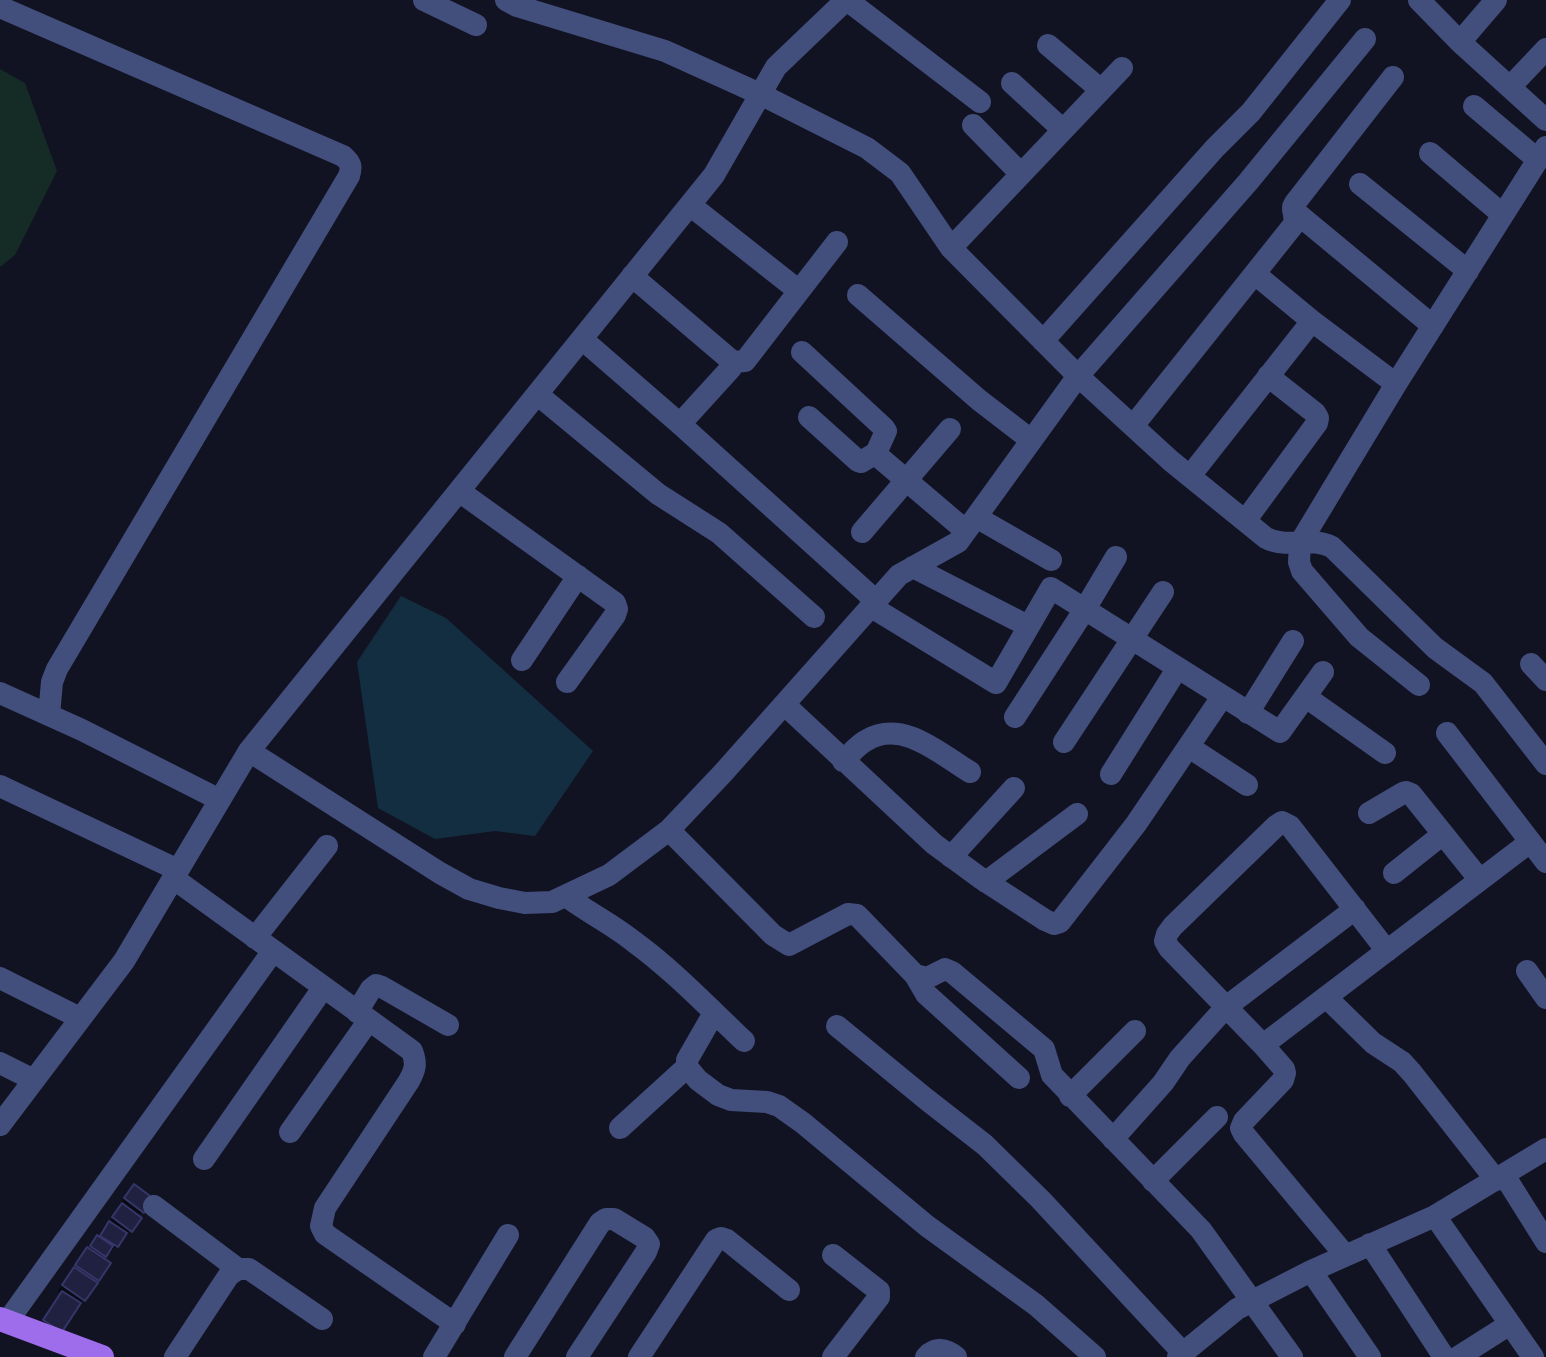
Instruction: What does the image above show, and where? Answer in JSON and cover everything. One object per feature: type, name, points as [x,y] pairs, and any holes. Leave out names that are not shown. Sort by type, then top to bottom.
[{"type":"main road","points":[[3,1320],[102,1357]]},
{"type":"street","points":[[424,0],[476,25]]},
{"type":"street","points":[[506,0],[665,51],[867,148],[900,173],[951,248],[1078,376],[1171,461],[1273,542],[1317,542],[1332,547],[1435,648],[1483,683],[1543,752]]},
{"type":"street","points":[[0,1125],[124,961],[249,751],[714,175],[776,67],[847,0],[980,102]]},
{"type":"street","points":[[1043,341],[1215,148],[1251,112],[1340,0]]},
{"type":"street","points":[[1419,0],[1546,120]]},
{"type":"street","points":[[1460,42],[1496,0]]},
{"type":"street","points":[[0,7],[343,156],[352,167],[57,669],[52,682],[49,715]]},
{"type":"street","points":[[249,751],[469,889],[525,903],[552,902],[609,875],[669,830],[785,705],[899,575],[958,542],[1078,376],[1248,182],[1365,39]]},
{"type":"street","points":[[1048,45],[1101,90]]},
{"type":"street","points":[[1510,87],[1546,49]]},
{"type":"street","points":[[951,248],[1122,68]]},
{"type":"street","points":[[1133,426],[1295,223],[1295,203],[1393,77]]},
{"type":"street","points":[[1012,83],[1063,130]]},
{"type":"street","points":[[1419,685],[1359,637],[1302,571],[1300,543],[1542,153],[1474,106]]},
{"type":"street","points":[[973,125],[1021,174]]},
{"type":"street","points":[[1430,153],[1503,215]]},
{"type":"street","points":[[1360,184],[1468,271]]},
{"type":"street","points":[[690,205],[799,291]]},
{"type":"street","points":[[1293,210],[1433,326]]},
{"type":"street","points":[[632,276],[733,362],[745,361],[837,242]]},
{"type":"street","points":[[1255,274],[1396,384]]},
{"type":"street","points":[[858,295],[979,400],[1031,440]]},
{"type":"street","points":[[1190,476],[1312,321]]},
{"type":"street","points":[[582,339],[680,424],[873,603],[996,683],[1051,588],[1280,732],[1323,672]]},
{"type":"street","points":[[802,352],[886,431],[876,453],[861,462],[809,417]]},
{"type":"street","points":[[680,424],[733,362]]},
{"type":"street","points":[[1245,521],[1318,418],[1268,376]]},
{"type":"street","points":[[537,394],[658,494],[719,533],[814,617]]},
{"type":"street","points":[[862,532],[950,429]]},
{"type":"street","points":[[876,453],[906,480],[971,524],[1051,560]]},
{"type":"street","points":[[459,491],[615,603],[615,615],[567,682]]},
{"type":"street","points":[[1015,717],[1116,557]]},
{"type":"street","points":[[913,567],[1028,626]]},
{"type":"street","points":[[522,660],[578,576]]},
{"type":"street","points":[[1064,742],[1163,592]]},
{"type":"street","points":[[1248,713],[1293,641]]},
{"type":"street","points":[[1111,774],[1177,669]]},
{"type":"street","points":[[0,693],[220,800]]},
{"type":"street","points":[[785,705],[934,844],[986,882],[1054,924],[1060,922],[1136,824],[1222,697]]},
{"type":"street","points":[[1306,697],[1385,753]]},
{"type":"street","points":[[1447,733],[1546,862]]},
{"type":"street","points":[[843,761],[870,738],[881,734],[904,734],[916,738],[970,772]]},
{"type":"street","points":[[1189,747],[1247,785]]},
{"type":"street","points":[[0,786],[176,874],[264,945],[412,1051],[416,1068],[325,1208],[321,1226],[325,1234],[455,1324]]},
{"type":"street","points":[[951,857],[1014,788]]},
{"type":"street","points":[[1369,813],[1406,792],[1411,794],[1480,880]]},
{"type":"street","points":[[986,882],[1077,814]]},
{"type":"street","points":[[1345,1255],[1241,1128],[1283,1080],[1284,1069],[1165,941],[1173,926],[1282,822],[1290,826],[1387,951]]},
{"type":"street","points":[[669,830],[782,942],[789,945],[848,914],[857,915],[915,975],[926,994],[1019,1078]]},
{"type":"street","points":[[1394,873],[1443,834]]},
{"type":"street","points":[[1263,1045],[1530,842]]},
{"type":"street","points":[[3,1320],[264,945],[327,846]]},
{"type":"street","points":[[566,896],[652,955],[744,1041]]},
{"type":"street","points":[[1113,1139],[1226,1007],[1355,909]]},
{"type":"street","points":[[915,975],[927,978],[945,969],[952,972],[1044,1049],[1052,1075],[1201,1230],[1292,1357]]},
{"type":"street","points":[[1527,971],[1546,998]]},
{"type":"street","points":[[0,978],[80,1018]]},
{"type":"street","points":[[290,1132],[363,1016],[371,989],[376,985],[448,1025]]},
{"type":"street","points":[[204,1159],[323,988]]},
{"type":"street","points":[[1326,997],[1373,1043],[1402,1062],[1412,1073],[1500,1177],[1546,1242]]},
{"type":"street","points":[[714,1013],[687,1060],[687,1067],[698,1080],[718,1095],[731,1100],[767,1102],[779,1106],[927,1226],[1036,1305],[1095,1357]]},
{"type":"street","points":[[837,1026],[985,1145],[1041,1200],[1180,1355],[1237,1309],[1345,1255],[1435,1216],[1546,1149]]},
{"type":"street","points":[[1070,1096],[1135,1031]]},
{"type":"street","points":[[0,1063],[34,1080]]},
{"type":"street","points":[[620,1128],[687,1067]]},
{"type":"street","points":[[1153,1181],[1217,1117]]},
{"type":"street","points":[[154,1206],[238,1269]]},
{"type":"street","points":[[1435,1216],[1533,1357]]},
{"type":"street","points":[[515,1357],[600,1223],[614,1219],[645,1238],[649,1244],[577,1357]]},
{"type":"street","points":[[434,1357],[508,1235]]},
{"type":"street","points":[[639,1357],[712,1245],[721,1238],[789,1290]]},
{"type":"street","points":[[1370,1244],[1456,1357],[1510,1324]]},
{"type":"street","points":[[833,1255],[879,1291],[879,1297],[833,1357]]},
{"type":"street","points":[[175,1357],[229,1275],[238,1269],[249,1269],[322,1319]]},
{"type":"street","points":[[1311,1271],[1370,1357]]},
{"type":"street","points":[[926,1357],[931,1351],[939,1349],[956,1357]]},
{"type":"green space","points":[[0,69],[25,83],[57,171],[15,255],[0,267]]},
{"type":"water","points":[[401,596],[446,618],[593,751],[535,836],[495,831],[435,839],[378,808],[357,662]]},
{"type":"building","points":[[134,1184],[154,1199],[144,1213],[124,1198]]},
{"type":"building","points":[[122,1203],[142,1218],[132,1232],[112,1217]]},
{"type":"building","points":[[109,1221],[127,1233],[118,1247],[100,1236]]},
{"type":"building","points":[[97,1235],[113,1246],[106,1257],[90,1246]]},
{"type":"building","points":[[87,1247],[111,1263],[99,1281],[75,1265]]},
{"type":"building","points":[[74,1267],[98,1283],[85,1301],[62,1285]]},
{"type":"building","points":[[62,1291],[81,1303],[62,1332],[43,1320]]}]
